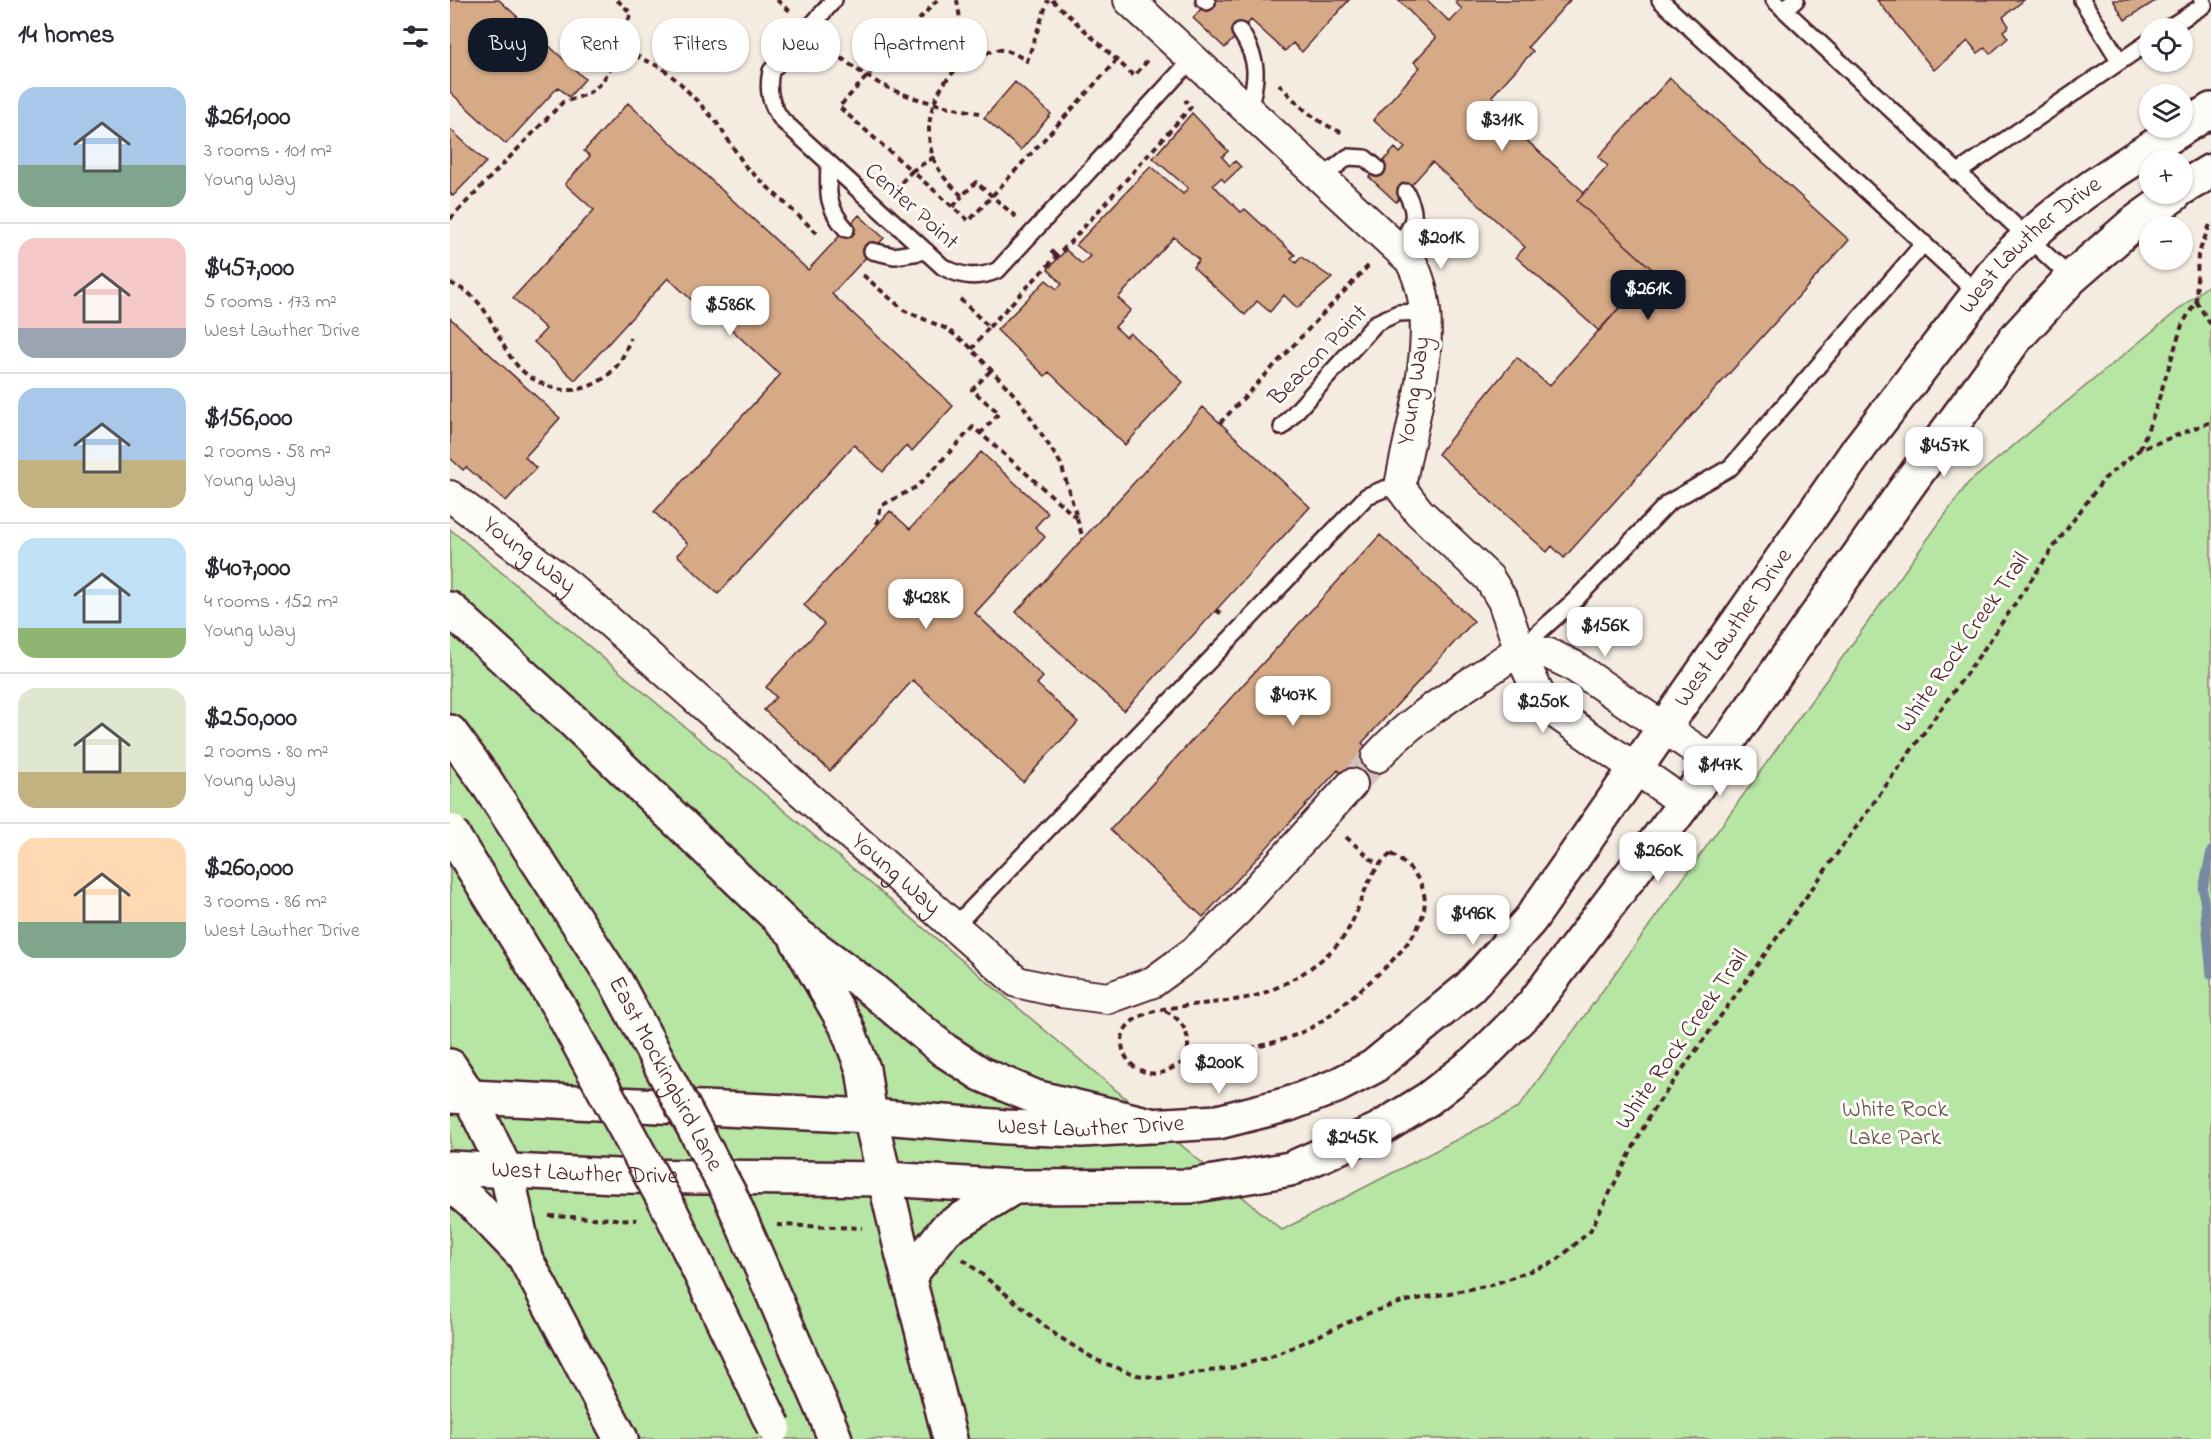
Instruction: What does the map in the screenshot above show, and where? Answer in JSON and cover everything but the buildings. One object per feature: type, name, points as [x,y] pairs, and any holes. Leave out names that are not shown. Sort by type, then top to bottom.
[{"type":"street","name":"Young Way","points":[[1137,2],[1193,58],[1395,245],[1417,271],[1424,312],[1425,358],[1400,487]]},
{"type":"street","name":"West Lawther Drive","points":[[461,1097],[870,1116],[1006,1127],[1082,1130],[1218,1122],[1289,1104],[1336,1086],[1373,1066],[1470,987],[1530,920],[1860,447],[1977,293],[2027,237],[2069,202],[2211,110]]},
{"type":"street","points":[[2193,182],[2211,171]]},
{"type":"street","name":"West Lawther Drive","points":[[450,1168],[507,1173],[886,1179],[1014,1187],[1191,1186],[1290,1169],[1378,1130],[1428,1099],[1477,1061],[1532,1006],[1685,803],[1962,409],[2015,339],[2071,278],[2133,224],[2161,204]]},
{"type":"street","points":[[1400,487],[1419,512],[1489,578],[1503,601],[1532,684],[1544,705],[1685,803]]},
{"type":"street","name":"Young Way","points":[[450,496],[570,587],[1017,982],[1061,992],[1108,998],[1154,982],[1194,952],[1237,911],[1352,784]]},
{"type":"street","points":[[450,609],[571,719],[792,931],[870,988],[944,1050],[981,1074],[1035,1097],[1155,1126]]},
{"type":"street","points":[[1377,757],[1398,734],[1434,706],[1477,681],[1521,648],[1549,654],[1572,665],[1714,762]]},
{"type":"street","name":"East Mockingbird Lane","points":[[450,732],[485,780],[616,982],[730,1195],[831,1428]]},
{"type":"street","points":[[450,831],[559,1007],[672,1214],[776,1433]]},
{"type":"street","points":[[792,931],[846,1025],[863,1069],[870,1116],[900,1244],[910,1275],[950,1439]]},
{"type":"street","points":[[450,1066],[461,1097],[507,1173],[525,1258]]},
{"type":"street","points":[[450,1184],[475,1204],[525,1258],[621,1439]]},
{"type":"street","points":[[910,1275],[946,1229],[1014,1187]]},
{"type":"lane","name":"Center Point","points":[[834,0],[771,71],[768,83],[773,108],[782,120],[943,267],[964,276],[980,276],[998,270],[1193,58]]},
{"type":"lane","points":[[1660,0],[1977,293]]},
{"type":"lane","points":[[2082,0],[2120,60]]},
{"type":"lane","points":[[2184,18],[2204,5],[2202,0]]},
{"type":"lane","points":[[1785,3],[1957,173],[2071,278]]},
{"type":"lane","points":[[1240,31],[1251,49],[1257,76],[1249,110]]},
{"type":"lane","points":[[1957,173],[2139,48]]},
{"type":"lane","points":[[1323,177],[1348,157],[1365,158],[1377,168]]},
{"type":"lane","points":[[830,164],[829,200],[833,216],[846,229]]},
{"type":"lane","points":[[1395,245],[1412,224],[1415,209],[1406,192]]},
{"type":"lane","points":[[1521,648],[1575,600],[1668,504],[1731,467],[1924,243]]},
{"type":"lane","points":[[872,251],[894,256],[926,251]]},
{"type":"lane","name":"Beacon Point","points":[[1282,427],[1376,323],[1398,313],[1424,312]]},
{"type":"lane","points":[[954,927],[1367,496],[1384,489],[1400,487]]},
{"type":"path","points":[[617,0],[631,13],[629,18]]},
{"type":"path","points":[[777,0],[791,12]]},
{"type":"path","points":[[937,0],[839,107],[969,221],[1117,60]]},
{"type":"path","points":[[957,0],[960,18]]},
{"type":"path","points":[[987,54],[1000,49],[1027,61],[1050,0],[1134,76],[1156,52]]},
{"type":"path","points":[[840,55],[883,88],[933,104],[979,113]]},
{"type":"path","points":[[640,58],[662,68],[686,89],[715,120],[746,166],[822,238]]},
{"type":"path","points":[[450,219],[563,102],[586,96],[609,72]]},
{"type":"path","points":[[954,72],[938,90],[933,104],[930,130],[938,168],[962,196]]},
{"type":"path","points":[[1278,83],[1306,113],[1326,126],[1372,141],[1377,168]]},
{"type":"path","points":[[972,349],[989,327],[1057,257],[1191,107],[1184,99]]},
{"type":"path","points":[[894,190],[912,171],[934,157]]},
{"type":"path","points":[[953,207],[976,182],[1017,218]]},
{"type":"path","name":"White Rock Creek Trail","points":[[2139,450],[2155,411],[2182,325],[2196,302],[2198,255],[2211,222]]},
{"type":"path","points":[[1220,423],[1395,245]]},
{"type":"path","points":[[1051,251],[1057,257]]},
{"type":"path","points":[[856,268],[905,311],[947,329],[972,349],[1020,400],[1054,451],[1071,490],[1083,539]]},
{"type":"path","points":[[861,273],[868,273]]},
{"type":"path","points":[[450,283],[476,299],[488,313],[507,354],[519,371],[551,388],[579,390],[600,381],[617,368],[630,338]]},
{"type":"path","points":[[951,296],[958,298],[989,327]]},
{"type":"path","points":[[2196,302],[2211,325]]},
{"type":"path","points":[[981,434],[999,413],[972,390],[992,369]]},
{"type":"path","name":"White Rock Creek Trail","points":[[954,1252],[1056,1335],[1096,1360],[1137,1375],[1160,1378],[1231,1368],[1271,1357],[1380,1309],[1402,1302],[1491,1285],[1555,1262],[1590,1231],[1651,1113],[2104,479],[2139,450],[2211,422]]},
{"type":"path","points":[[878,524],[881,506],[918,486],[973,427],[1077,518]]},
{"type":"path","points":[[1322,817],[1377,864]]},
{"type":"path","points":[[1163,1009],[1178,1019],[1185,1028],[1189,1040],[1188,1053],[1184,1062],[1174,1070],[1160,1074],[1144,1072],[1131,1065],[1123,1050],[1125,1029],[1135,1018],[1163,1009],[1252,997],[1315,964],[1332,951],[1349,929],[1377,864],[1391,854],[1408,864],[1423,884],[1426,904],[1410,941],[1386,969],[1334,1012],[1301,1033],[1257,1048],[1184,1062]]},
{"type":"green space","name":"White Rock Lake Park","points":[[2211,283],[2211,1439],[450,1439],[450,529],[1282,1230],[1518,1108],[1968,483]]},
{"type":"waterway","points":[[2211,851],[2203,889],[2211,975]]},
{"type":"tunnel","points":[[1352,784],[1377,757]]}]
